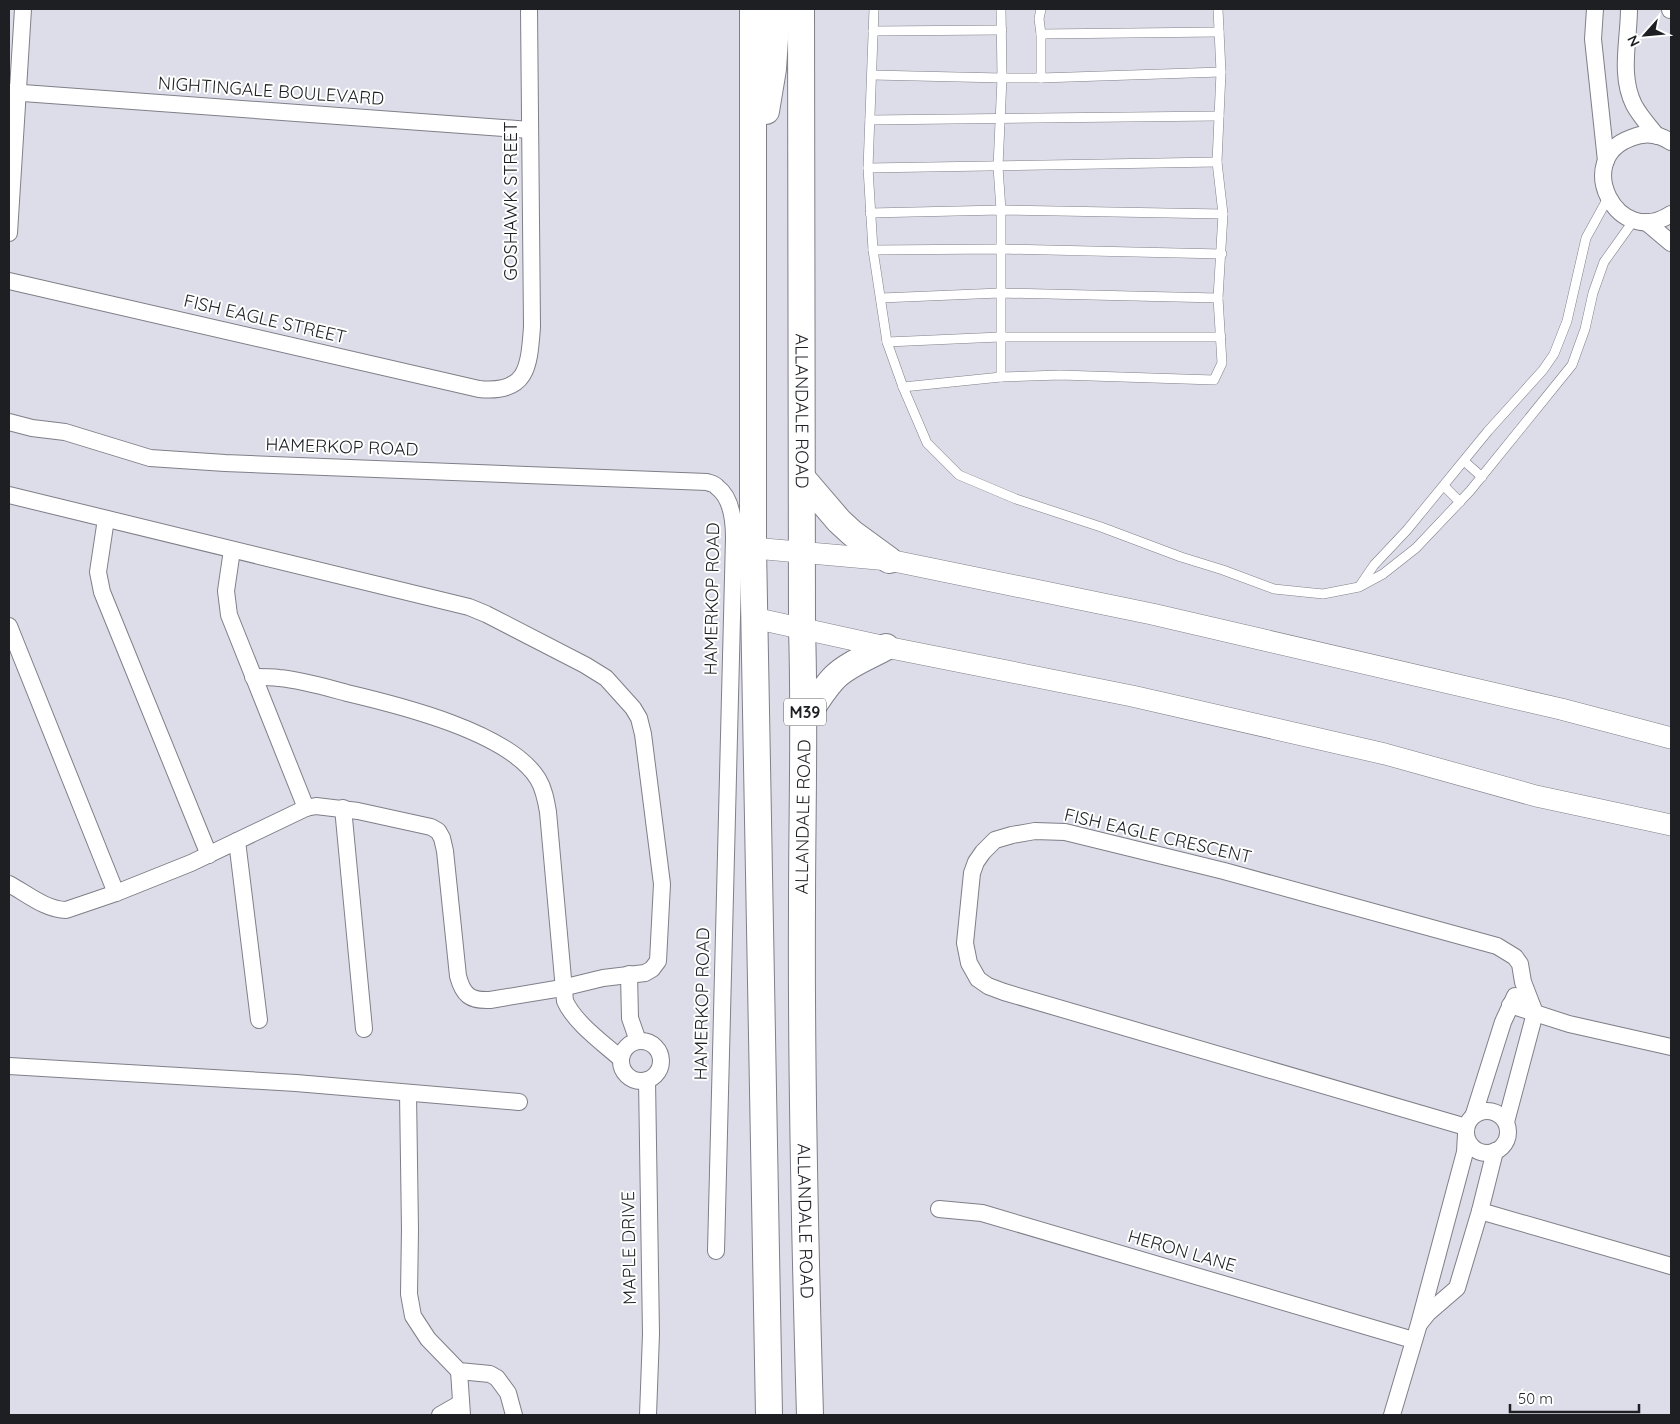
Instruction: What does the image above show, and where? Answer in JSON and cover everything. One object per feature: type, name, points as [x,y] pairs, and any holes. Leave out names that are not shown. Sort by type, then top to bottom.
[{"type":"main road","points":[[753,9],[753,548],[769,1415]]},
{"type":"main road","points":[[753,196],[773,69],[777,9]]},
{"type":"main road","name":"ALLANDALE ROAD","points":[[801,9],[802,628],[805,720],[802,905],[803,1111],[810,1415]]},
{"type":"main road","points":[[803,479],[852,533],[889,560]]},
{"type":"main road","points":[[805,720],[836,676],[843,670],[886,647]]},
{"type":"street","points":[[9,233],[13,92],[23,9]]},
{"type":"street","name":"GOSHAWK STREET","points":[[512,386],[525,372],[530,353],[532,327],[529,9]]},
{"type":"street","points":[[1595,9],[1593,39],[1606,161],[1603,183],[1608,198],[1618,211],[1640,221],[1671,242]]},
{"type":"street","points":[[1628,9],[1625,62],[1627,81],[1634,104],[1664,139]]},
{"type":"street","name":"NIGHTINGALE BOULEVARD","points":[[13,92],[530,130]]},
{"type":"street","points":[[1606,161],[1618,145],[1626,139],[1647,134],[1664,139]]},
{"type":"street","points":[[1640,221],[1657,221],[1671,214]]},
{"type":"street","name":"FISH EAGLE STREET","points":[[9,281],[480,389],[494,390],[512,386]]},
{"type":"street","name":"HAMERKOP ROAD","points":[[9,422],[32,428],[65,432],[150,458],[225,463],[699,481],[717,486],[723,493],[733,515],[734,538],[716,1251]]},
{"type":"street","points":[[9,495],[469,607],[576,660],[606,678],[633,708],[639,718],[643,734],[662,884],[658,961],[649,971],[588,980],[562,988],[490,1000],[479,1000],[468,995],[464,991],[458,976],[445,851],[438,831],[431,827],[406,820],[343,808],[322,806],[306,808],[209,855],[73,909],[58,910],[9,884]]},
{"type":"street","points":[[106,519],[98,572],[102,592],[209,855]]},
{"type":"street","points":[[753,548],[889,560],[1152,614],[1561,709],[1671,738]]},
{"type":"street","points":[[232,550],[226,591],[227,606],[253,677],[306,808]]},
{"type":"street","points":[[754,618],[886,647],[1132,696],[1384,754],[1536,796],[1671,825]]},
{"type":"street","points":[[9,626],[116,893]]},
{"type":"street","points":[[253,677],[280,678],[322,686],[438,718],[473,732],[506,749],[525,764],[538,778],[544,792],[548,812],[562,988],[565,1001],[570,1010],[621,1059]]},
{"type":"street","points":[[343,808],[364,1029]]},
{"type":"street","name":"FISH EAGLE CRESCENT","points":[[1469,1125],[988,986],[974,974],[969,963],[966,943],[972,873],[976,862],[982,852],[995,840],[1012,834],[1035,831],[1065,832],[1224,871],[1497,946],[1518,960],[1522,971],[1522,982],[1534,1013]]},
{"type":"street","points":[[237,841],[259,1020]]},
{"type":"street","points":[[629,974],[630,1018],[638,1041]]},
{"type":"street","points":[[1392,1415],[1419,1324],[1465,1152],[1469,1125],[1510,1005],[1522,982]]},
{"type":"street","points":[[1510,1005],[1569,1024],[1671,1047]]},
{"type":"street","points":[[1419,1324],[1428,1313],[1456,1288],[1480,1211],[1495,1152],[1506,1142],[1508,1136],[1506,1122],[1534,1013]]},
{"type":"street","points":[[638,1041],[651,1043],[656,1047],[661,1059],[658,1071],[654,1076],[646,1080],[635,1080],[629,1077],[621,1066],[621,1059],[626,1046],[638,1041]]},
{"type":"street","points":[[9,1066],[296,1083],[519,1102]]},
{"type":"street","name":"MAPLE DRIVE","points":[[646,1080],[651,1334],[648,1415]]},
{"type":"street","points":[[408,1094],[410,1306],[419,1327],[428,1340],[459,1371],[490,1374],[497,1378],[508,1393],[514,1415]]},
{"type":"street","points":[[1495,1152],[1480,1152],[1473,1148],[1468,1142],[1469,1125],[1481,1111],[1495,1112],[1506,1122]]},
{"type":"street","name":"HERON LANE","points":[[939,1209],[982,1213],[1413,1340]]},
{"type":"street","points":[[1480,1211],[1671,1266]]},
{"type":"street","points":[[440,1415],[461,1409],[459,1371]]},
{"type":"lane","points":[[874,9],[868,168],[873,250],[887,342],[903,388],[927,442],[959,475],[1016,499],[1101,526],[1274,590],[1323,594],[1359,587],[1383,574],[1416,548],[1482,477],[1572,366],[1585,329],[1593,293],[1604,262],[1640,221]]},
{"type":"lane","points":[[1001,9],[1002,78],[998,166],[1001,210],[1001,377]]},
{"type":"lane","points":[[1041,9],[1039,20],[1041,34],[1041,78]]},
{"type":"lane","points":[[903,388],[1001,377],[1060,375],[1214,380],[1222,364],[1218,298],[1223,214],[1218,162],[1221,72],[1218,9]]},
{"type":"lane","points":[[874,31],[1002,30]]},
{"type":"lane","points":[[1041,34],[1219,32]]},
{"type":"lane","points":[[872,75],[1041,78],[1221,72]]},
{"type":"lane","points":[[870,120],[1219,116]]},
{"type":"lane","points":[[868,168],[1218,162]]},
{"type":"lane","points":[[1359,587],[1374,565],[1407,530],[1488,431],[1543,370],[1554,354],[1567,322],[1586,238],[1608,198]]},
{"type":"lane","points":[[870,213],[1001,210],[1223,214]]},
{"type":"lane","points":[[873,250],[1000,249],[1222,254]]},
{"type":"lane","points":[[881,298],[1000,294],[1218,298]]},
{"type":"lane","points":[[887,342],[1000,337],[1221,336]]},
{"type":"lane","points":[[1464,461],[1482,477]]},
{"type":"lane","points":[[1444,486],[1460,502]]}]
